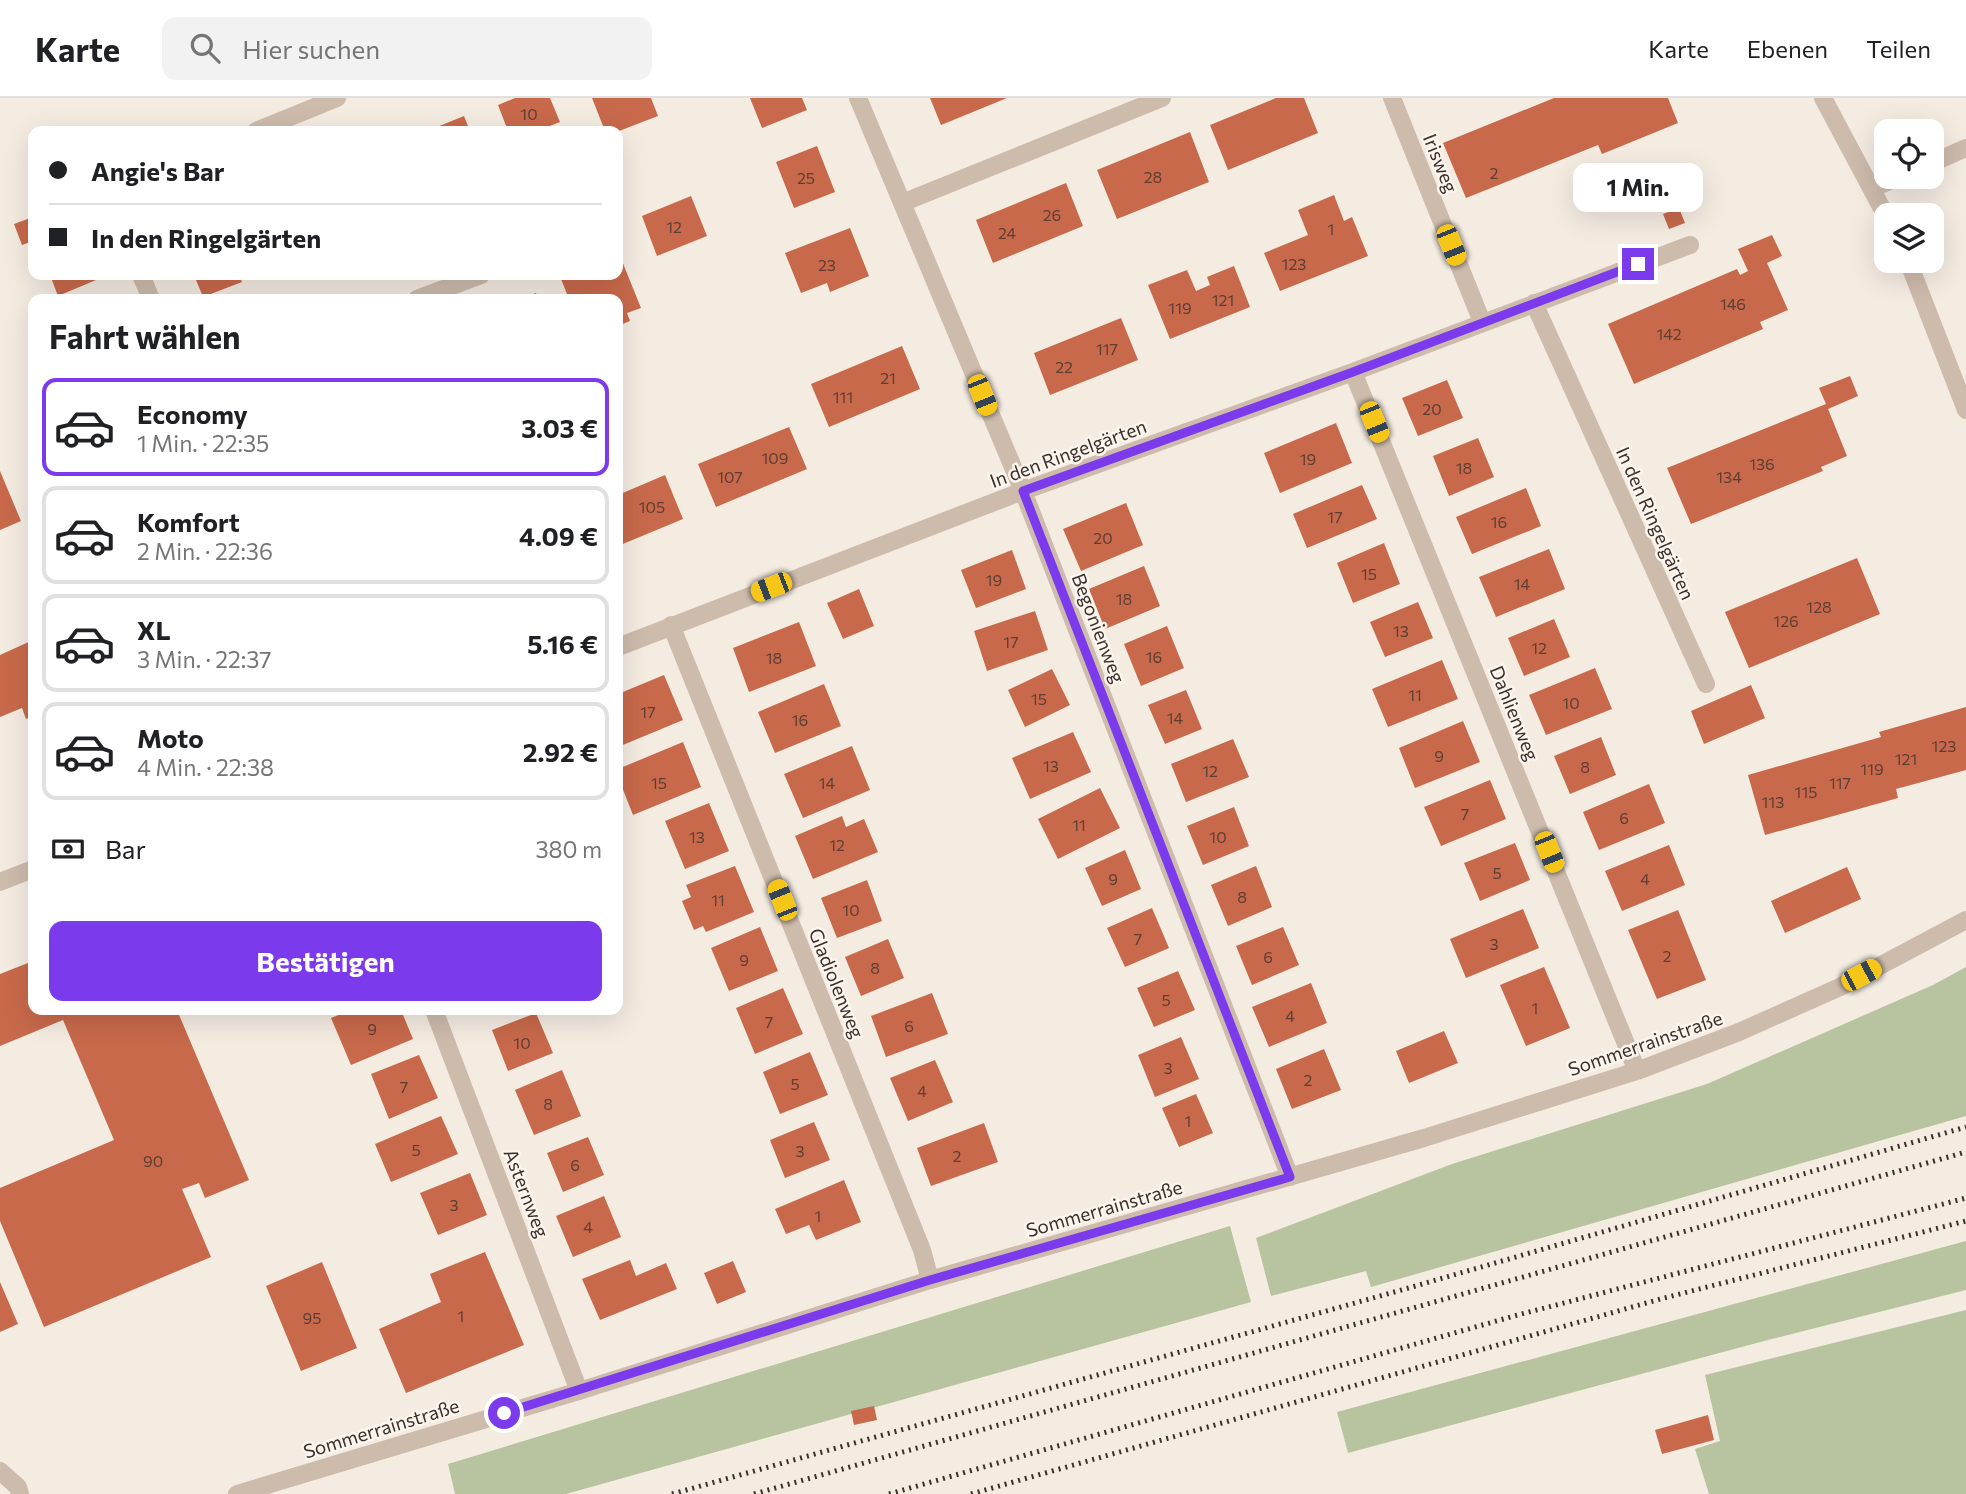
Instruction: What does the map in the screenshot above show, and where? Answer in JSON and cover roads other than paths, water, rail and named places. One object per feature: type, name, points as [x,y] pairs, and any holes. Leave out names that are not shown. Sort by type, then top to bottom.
[{"type":"street","points":[[268,126],[337,98]]},
{"type":"street","name":"Begonienweg","points":[[858,98],[1023,491],[1290,1177]]},
{"type":"street","points":[[902,203],[1162,98]]},
{"type":"street","name":"Irisweg","points":[[1392,98],[1482,322]]},
{"type":"street","points":[[1823,98],[1880,203]]},
{"type":"street","points":[[1944,158],[1966,148]]},
{"type":"street","name":"In den Ringelgärten","points":[[623,645],[1023,491],[1353,372],[1690,245]]},
{"type":"street","points":[[1913,273],[1966,410]]},
{"type":"street","points":[[431,294],[468,280]]},
{"type":"street","name":"In den Ringelgärten","points":[[1534,303],[1706,684]]},
{"type":"street","name":"Dahlienweg","points":[[1353,372],[1637,1071]]},
{"type":"street","name":"Gladiolenweg","points":[[671,625],[922,1250],[930,1280]]},
{"type":"street","points":[[0,882],[28,871]]},
{"type":"street","name":"Sommerrainstraße","points":[[237,1494],[579,1391],[930,1280],[1290,1177],[1637,1071],[1739,1032],[1840,986],[1966,920]]},
{"type":"street","name":"Asternweg","points":[[436,1015],[579,1391]]},
{"type":"street","points":[[0,1471],[18,1487],[20,1494]]},
{"type":"railway","points":[[672,1494],[1405,1289],[1966,1127]]},
{"type":"railway","points":[[754,1494],[1966,1152]]},
{"type":"railway","points":[[889,1494],[1514,1316],[1966,1198]]},
{"type":"railway","points":[[971,1494],[1664,1298],[1966,1221]]}]
